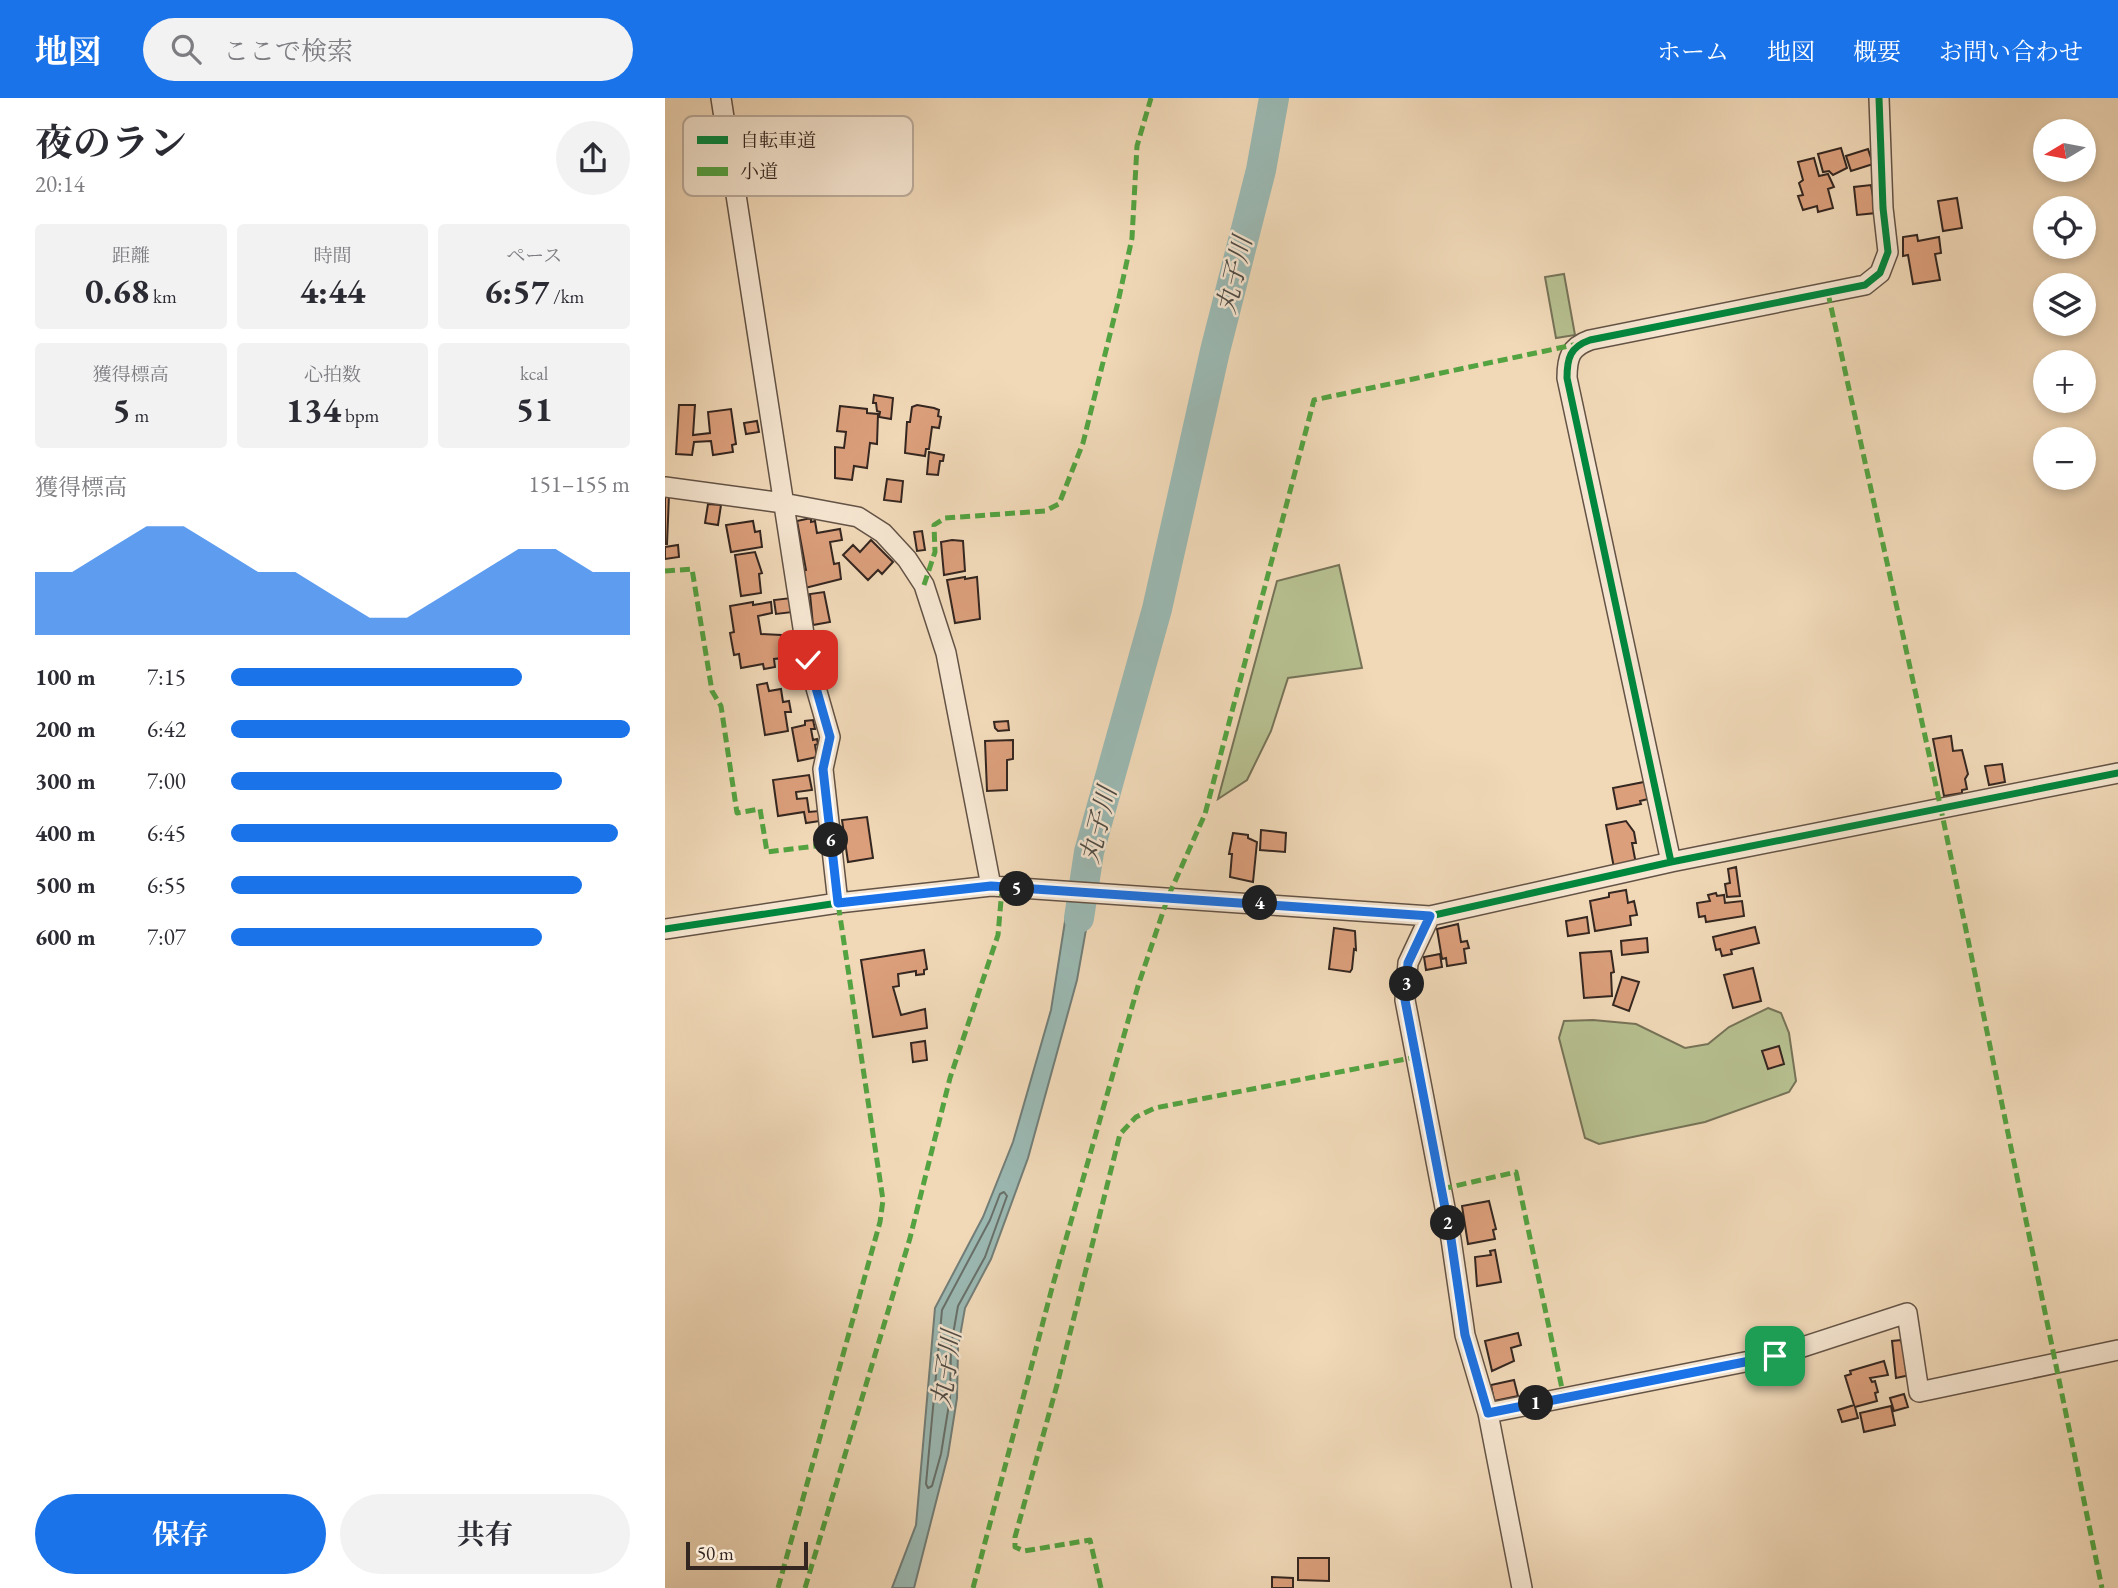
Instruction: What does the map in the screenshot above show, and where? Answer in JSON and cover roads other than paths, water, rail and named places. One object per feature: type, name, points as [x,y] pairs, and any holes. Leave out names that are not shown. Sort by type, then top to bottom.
[{"type":"street","points":[[721,98],[724,116]]},
{"type":"street","points":[[1671,862],[1567,378],[1567,358],[1578,344],[1590,340],[1865,285],[1880,273],[1888,252],[1883,208],[1879,98]]},
{"type":"street","points":[[737,196],[808,660],[830,737],[823,769],[838,903]]},
{"type":"street","points":[[665,486],[858,517],[883,533],[907,559],[924,585],[946,653],[997,887]]},
{"type":"street","points":[[665,929],[838,903],[997,887],[1430,916],[1671,862],[2118,773]]},
{"type":"street","points":[[1430,916],[1408,963],[1405,1000],[1451,1239],[1465,1335],[1488,1413],[1522,1588]]},
{"type":"street","points":[[1488,1413],[1775,1356],[1907,1313],[1919,1392],[2118,1350]]},
{"type":"water","points":[[1072,877],[1095,879],[1077,980],[1028,1158],[991,1259],[965,1308],[958,1347],[957,1398],[948,1455],[914,1588],[892,1588],[916,1525],[935,1308],[983,1217],[1013,1142],[1051,1010]]},
{"type":"waterway","name":"丸子川","points":[[1079,918],[1089,852],[1157,609],[1215,351],[1261,170],[1274,98]]}]
